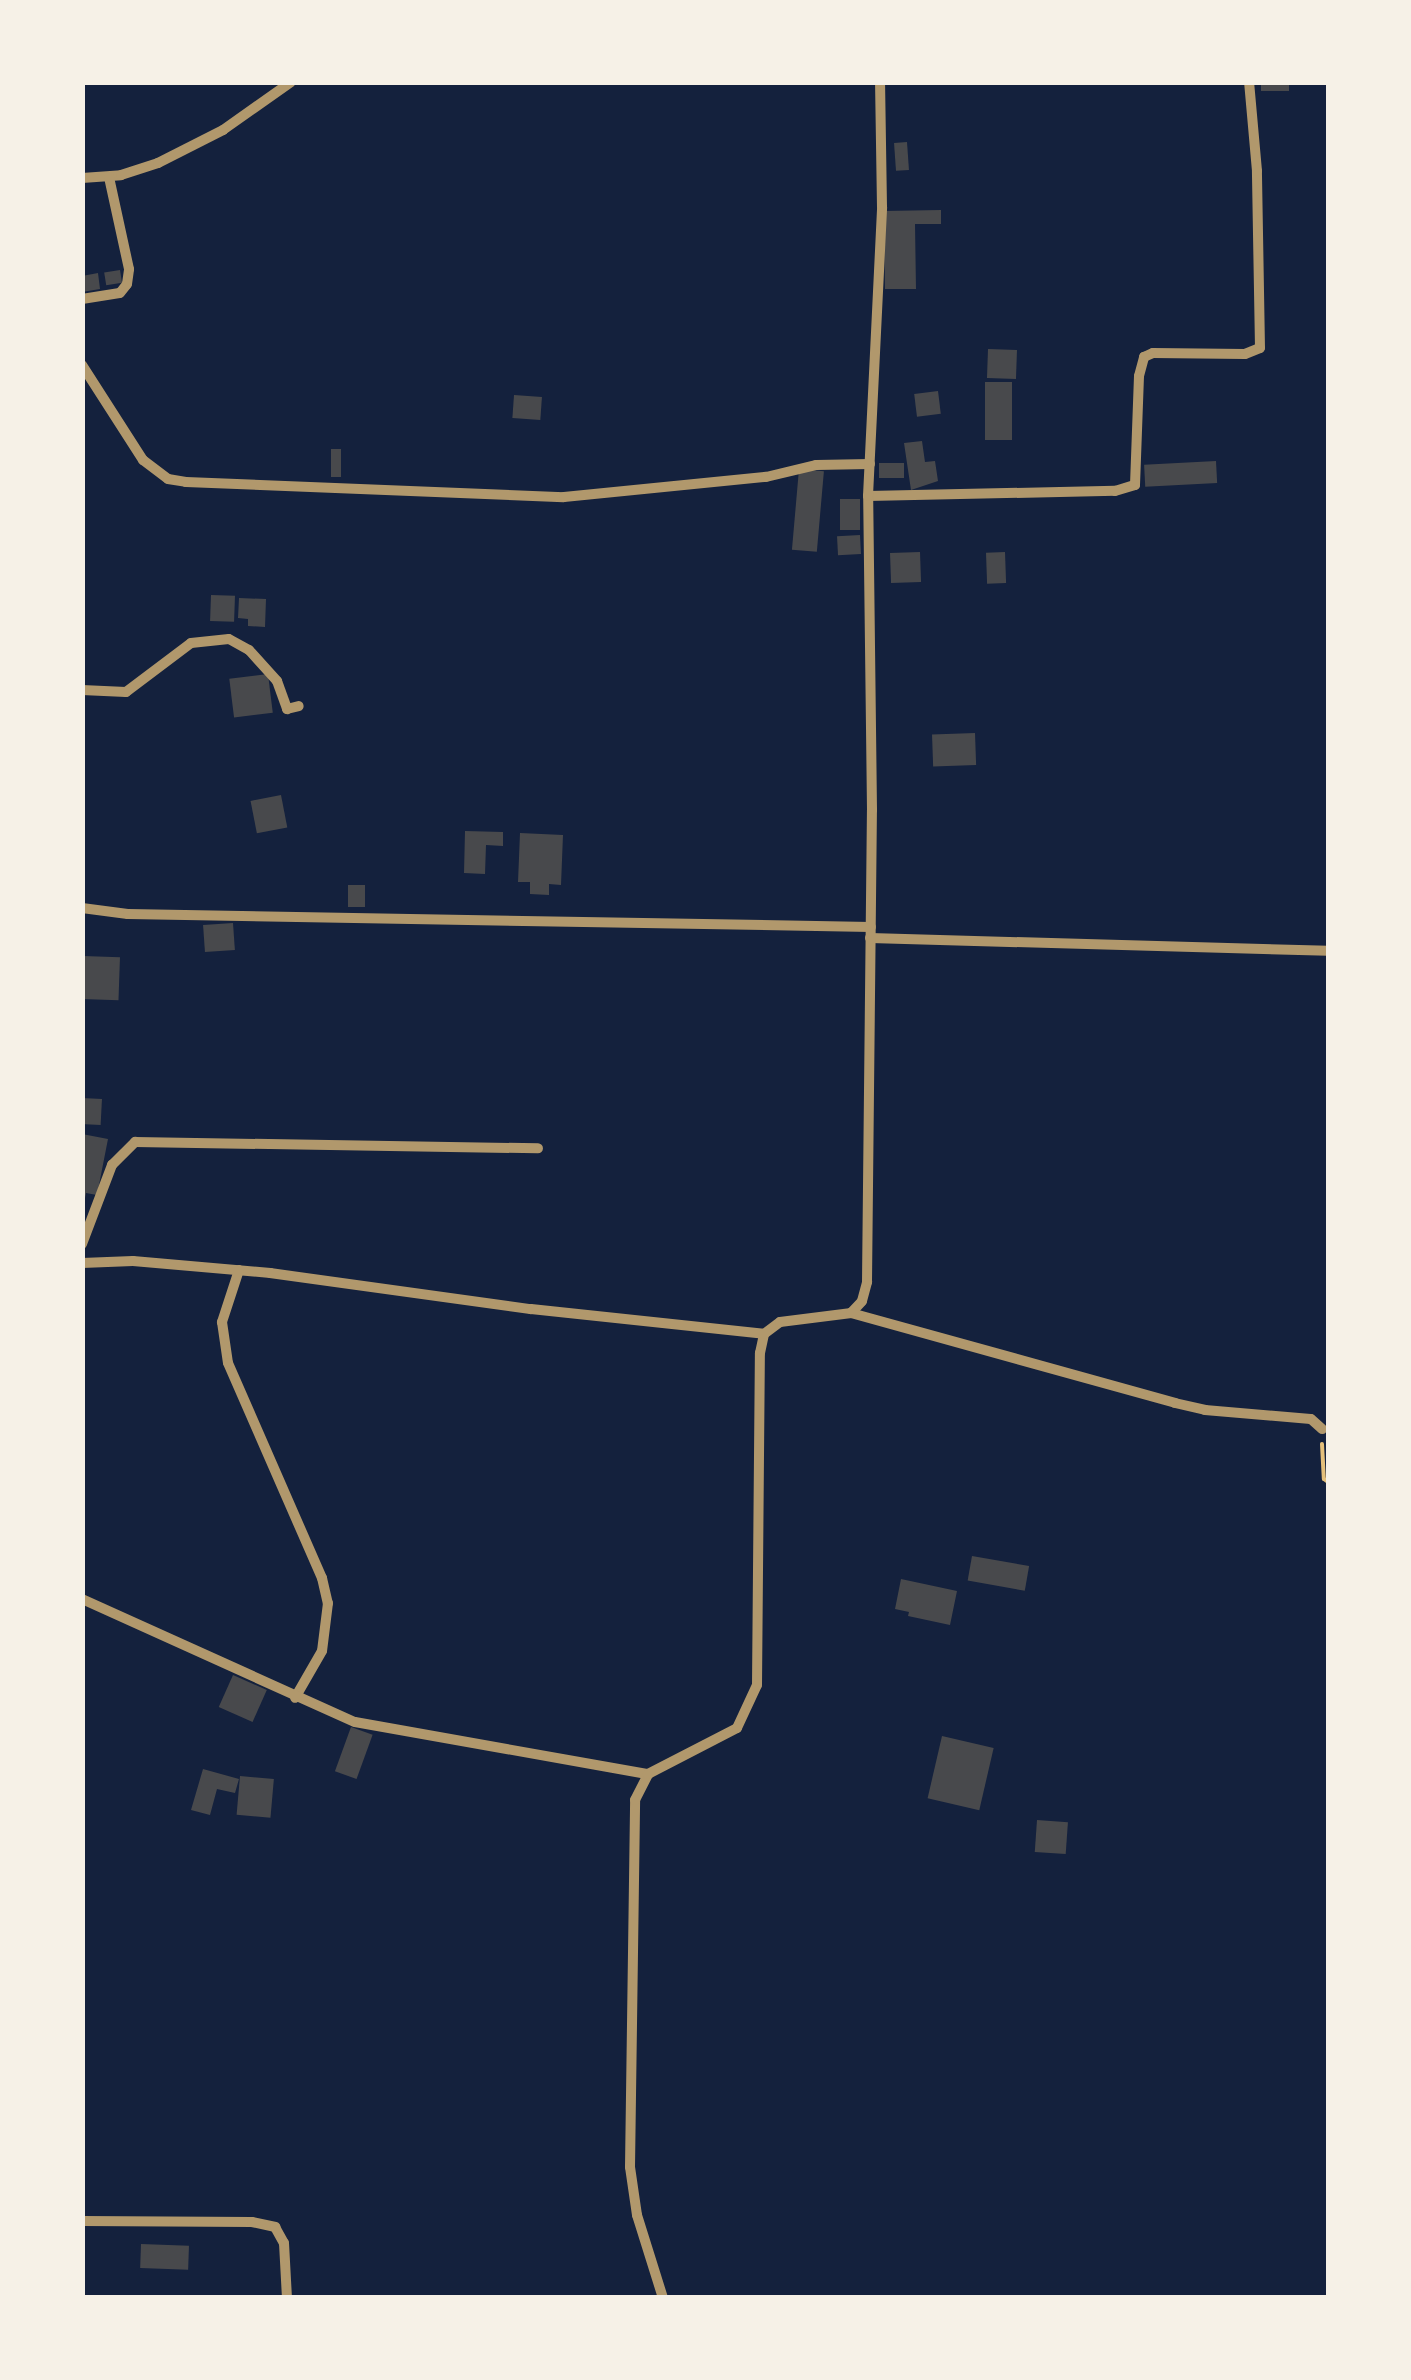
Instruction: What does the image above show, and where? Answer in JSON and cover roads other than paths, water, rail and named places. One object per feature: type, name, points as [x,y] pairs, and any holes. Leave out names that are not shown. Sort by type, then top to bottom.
[{"type":"street","points":[[82,178],[109,178],[158,162],[223,130],[292,82]]},
{"type":"street","points":[[851,1313],[862,1301],[867,1282],[868,496],[882,206],[880,82]]},
{"type":"street","points":[[868,496],[1115,492],[1134,485],[1139,465],[1139,376],[1144,358],[1153,353],[1244,354],[1260,348],[1257,171],[1249,82]]},
{"type":"street","points":[[82,299],[120,292],[126,284],[129,269],[109,178]]},
{"type":"street","points":[[82,365],[143,460],[168,479],[186,482],[564,497],[766,477],[816,465],[870,464]]},
{"type":"street","points":[[82,690],[126,692],[190,643],[230,640],[249,650],[277,681],[287,709],[299,706]]},
{"type":"street","points":[[82,908],[128,914],[870,933],[1328,951]]},
{"type":"street","points":[[82,1244],[112,1165],[135,1142],[538,1148]]},
{"type":"street","points":[[82,1264],[133,1262],[239,1270],[764,1334]]},
{"type":"street","points":[[239,1270],[222,1322],[228,1362],[322,1578],[328,1603],[322,1651],[294,1698]]},
{"type":"street","points":[[662,2298],[638,2215],[630,2167],[634,1800],[648,1774],[736,1728],[757,1685],[760,1352],[764,1334],[780,1322],[851,1313],[1175,1403],[1222,1412],[1312,1420],[1322,1429]]},
{"type":"street","points":[[82,1599],[294,1698],[355,1722],[394,1732],[648,1774]]},
{"type":"street","points":[[82,2221],[252,2222],[275,2228],[284,2244],[287,2298]]}]
